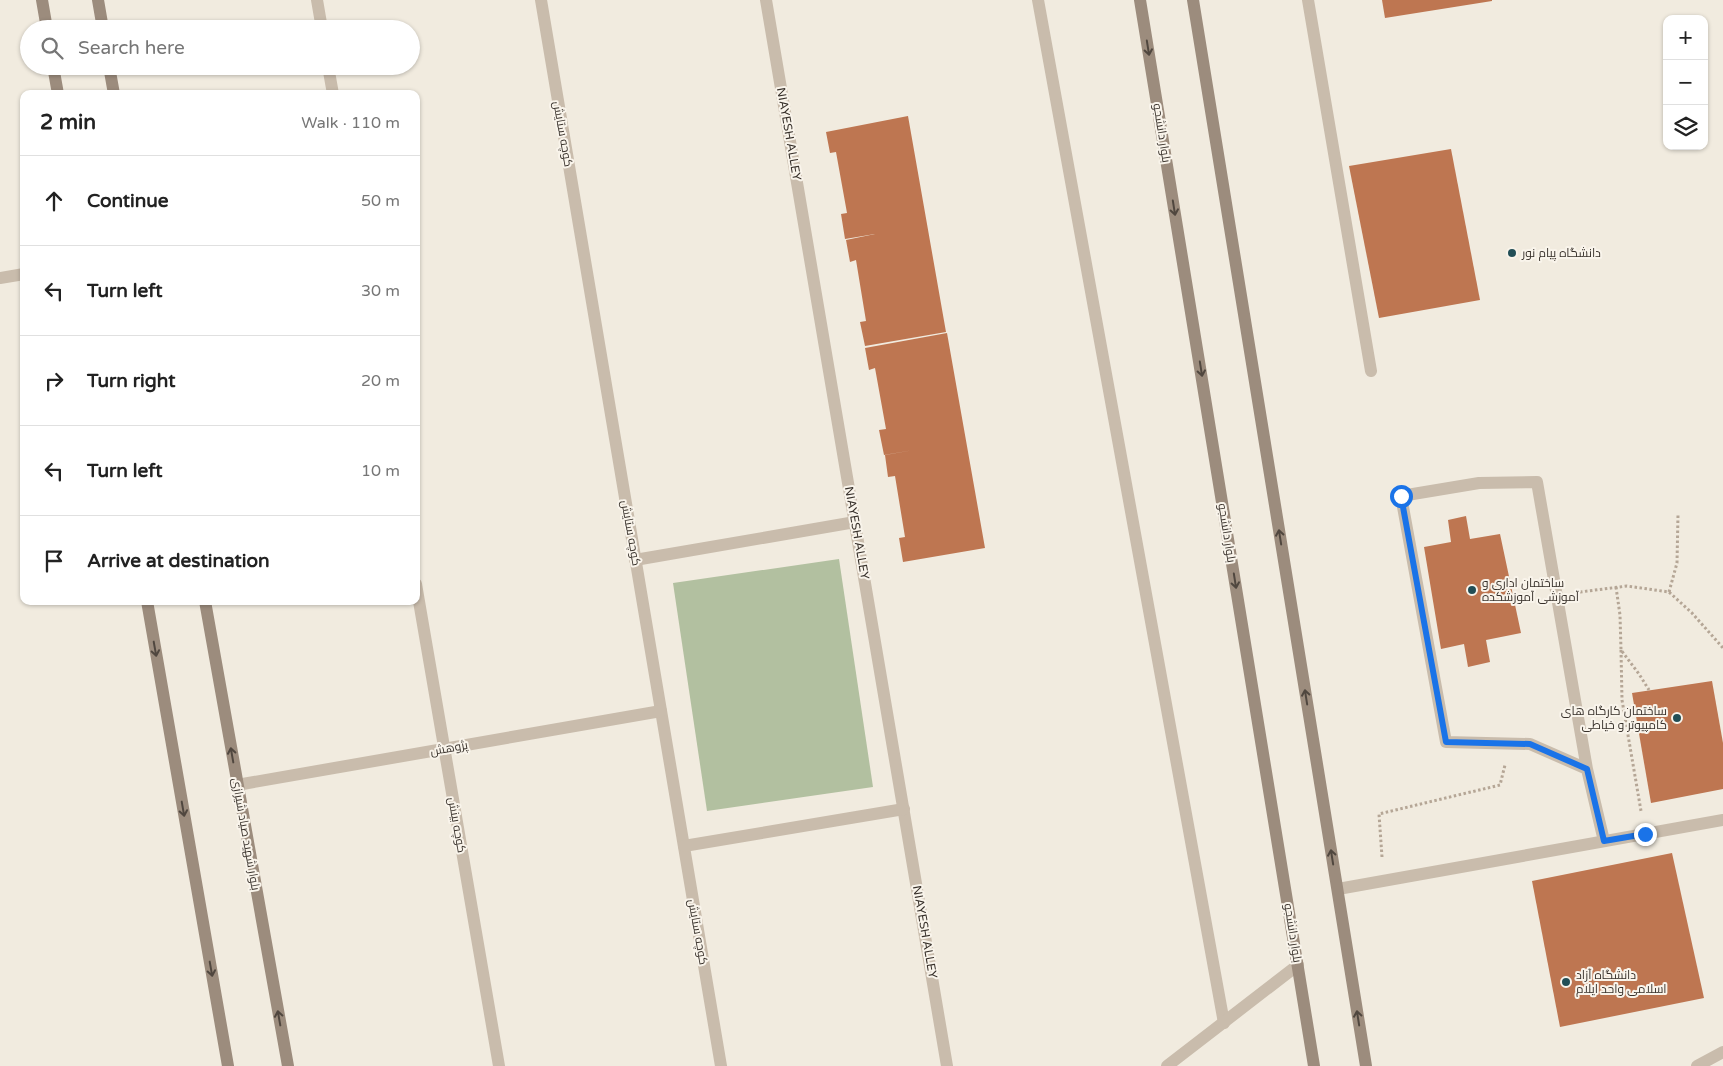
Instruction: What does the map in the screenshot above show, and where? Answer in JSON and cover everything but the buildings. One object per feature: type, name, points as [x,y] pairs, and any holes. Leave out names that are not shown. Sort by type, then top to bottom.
[{"type":"main road","points":[[42,0],[45,20]]},
{"type":"main road","points":[[98,0],[101,20]]},
{"type":"main road","name":"بلوار دانشجو","points":[[1140,0],[1314,1066]]},
{"type":"main road","points":[[1194,0],[1366,1066]]},
{"type":"main road","points":[[55,75],[57,90]]},
{"type":"main road","points":[[111,75],[113,90]]},
{"type":"main road","points":[[148,605],[228,1066]]},
{"type":"main road","name":"بلوار شهید صیاد شیرازی","points":[[206,605],[288,1066]]},
{"type":"street","points":[[317,0],[320,20]]},
{"type":"street","name":"کوچه ستایش","points":[[541,0],[722,1066]]},
{"type":"street","name":"NIAYESH ALLEY","points":[[766,0],[947,1066]]},
{"type":"street","points":[[1038,0],[1224,1022]]},
{"type":"street","points":[[1308,0],[1371,371]]},
{"type":"street","points":[[330,75],[332,90]]},
{"type":"street","points":[[0,278],[20,275]]},
{"type":"street","points":[[1587,769],[1530,744],[1446,742],[1401,496],[1479,483],[1537,482],[1587,769],[1604,841]]},
{"type":"street","points":[[635,560],[855,522]]},
{"type":"street","name":"کوچه بینش","points":[[420,605],[498,1066]]},
{"type":"street","name":"پژوهش","points":[[237,785],[661,712]]},
{"type":"street","points":[[684,846],[904,809]]},
{"type":"street","points":[[1338,889],[1723,820]]},
{"type":"street","points":[[1167,1066],[1298,965]]},
{"type":"street","points":[[1697,1066],[1723,1052]]},
{"type":"path","points":[[1669,592],[1677,562],[1678,515]]},
{"type":"path","points":[[1557,596],[1627,586],[1669,592],[1692,613],[1723,648]]},
{"type":"path","points":[[1616,587],[1620,615],[1622,700],[1639,797]]},
{"type":"path","points":[[1620,650],[1649,690]]},
{"type":"path","points":[[1384,880],[1379,814],[1500,785]]},
{"type":"green space","points":[[839,559],[873,787],[707,811],[673,583]]},
{"type":"place","name":"دانشگاه پیام نور","points":[[1512,253]]},
{"type":"place","name":"ساختمان اداری و آموزشی آموزشکده","points":[[1472,590]]},
{"type":"place","name":"ساختمان کارگاه های کامپیوتر و خیاطی","points":[[1677,718]]},
{"type":"place","name":"دانشگاه آزاد اسلامی واحد ایلام","points":[[1566,982]]},
{"type":"route","points":[[1401,496],[1446,742],[1530,744],[1587,769],[1604,841],[1645,834]]}]
